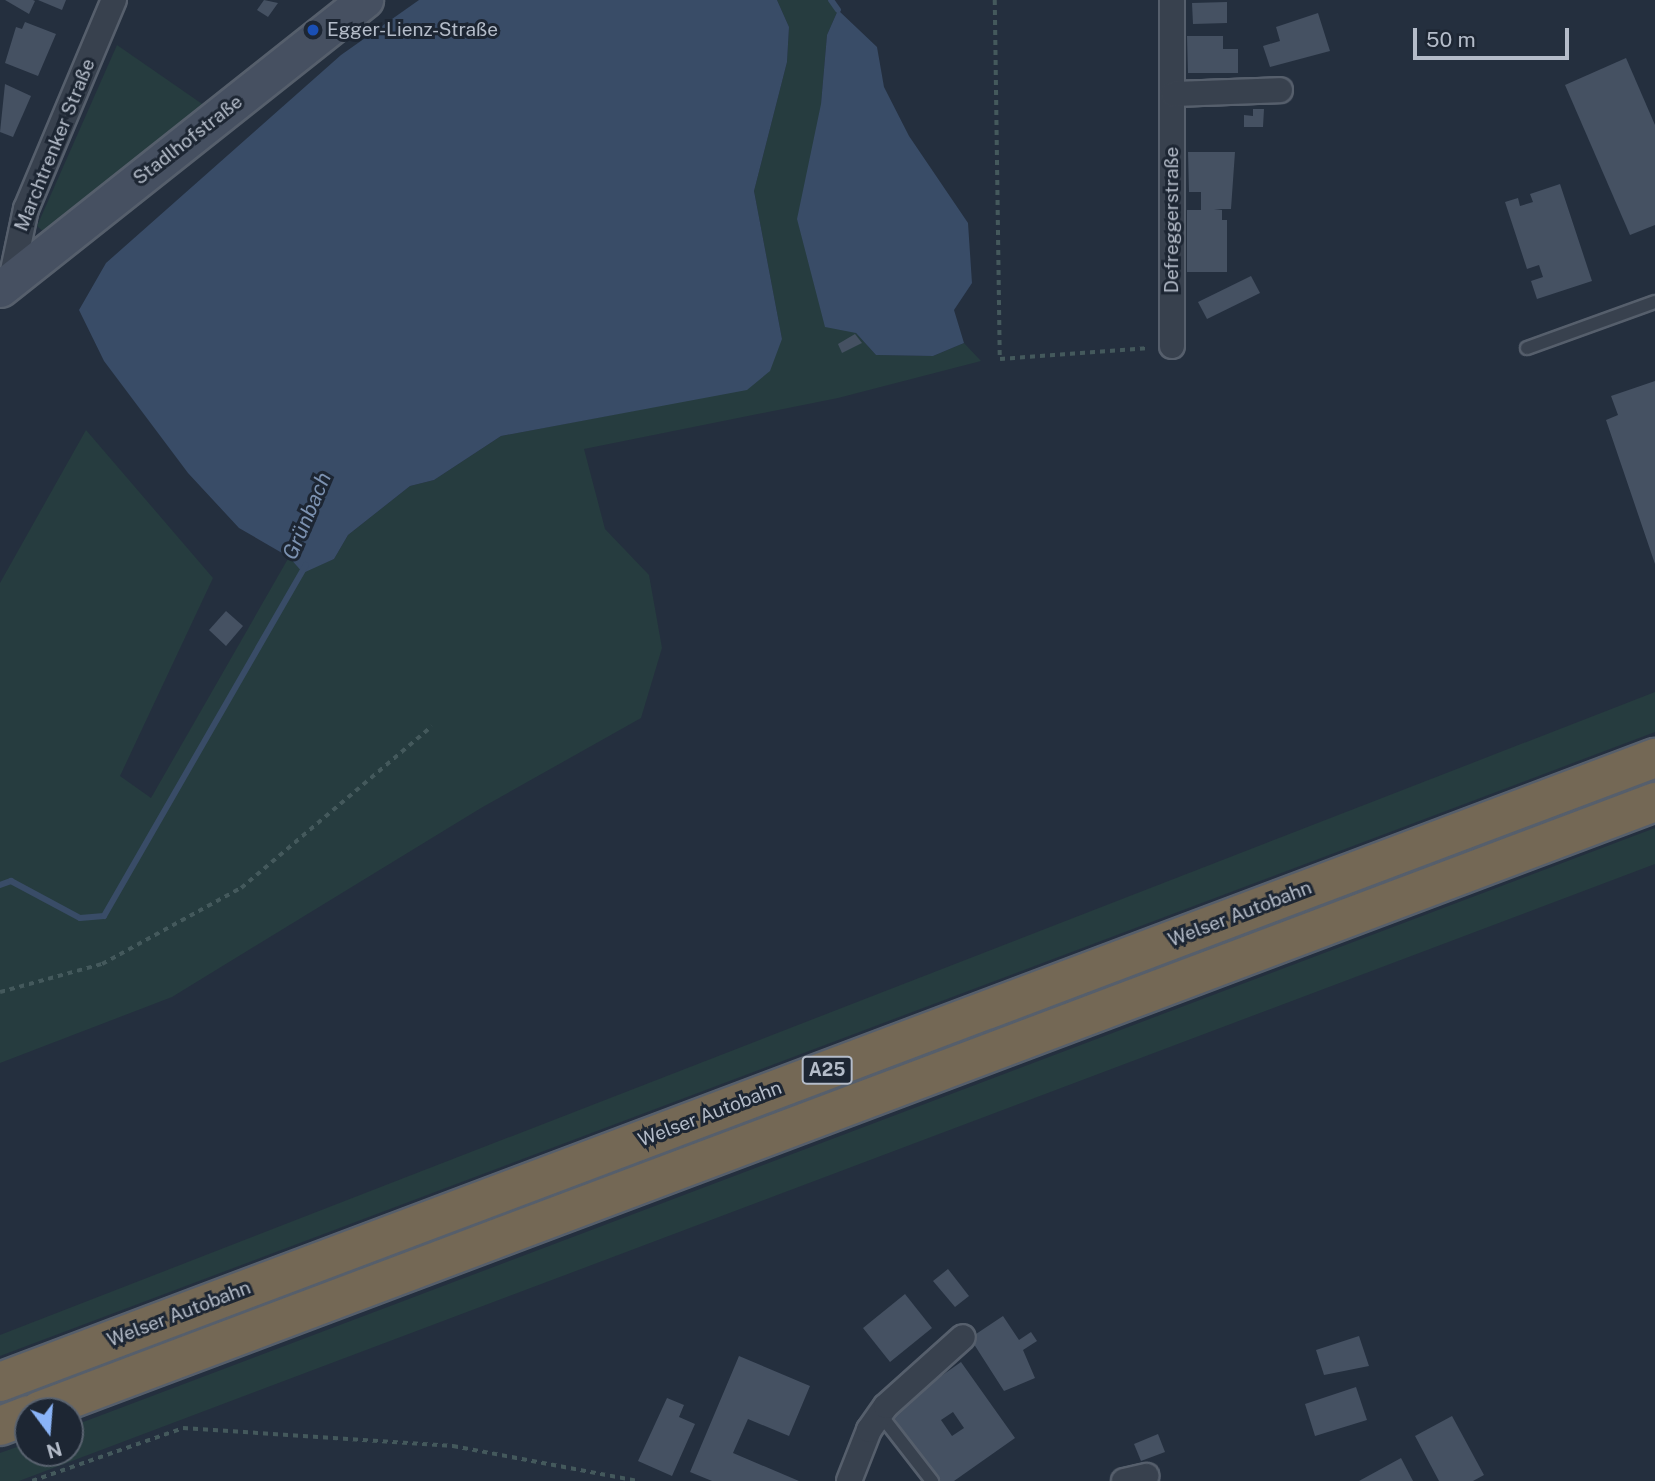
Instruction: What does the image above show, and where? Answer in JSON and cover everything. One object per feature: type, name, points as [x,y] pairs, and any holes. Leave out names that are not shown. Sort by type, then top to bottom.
[{"type":"highway","name":"Welser Autobahn","points":[[0,1382],[1655,758]]},
{"type":"highway","name":"A25","points":[[76,1397],[1655,802]]},
{"type":"street","name":"Marchtrenker Straße","points":[[5,285],[26,209],[114,0]]},
{"type":"street","name":"Stadlhofstraße","points":[[5,285],[365,0]]},
{"type":"street","name":"Defreggerstraße","points":[[1172,0],[1172,346]]},
{"type":"street","points":[[1173,94],[1280,90]]},
{"type":"street","points":[[849,1481],[880,1414],[910,1380],[963,1337]]},
{"type":"lane","points":[[1527,348],[1655,302]]},
{"type":"lane","points":[[880,1414],[932,1481]]},
{"type":"path","points":[[995,0],[1000,359],[1172,346]]},
{"type":"path","points":[[0,992],[102,964],[241,888],[432,726]]},
{"type":"path","points":[[32,1481],[183,1428],[453,1446],[638,1481]]},
{"type":"green space","points":[[777,0],[834,0],[838,10],[827,35],[821,104],[856,333],[876,355],[933,356],[964,343],[981,361],[838,398],[584,449],[605,529],[649,575],[662,648],[641,718],[481,808],[172,997],[0,1063],[0,583],[86,430],[213,578],[120,776],[151,798],[289,557],[303,572],[334,559],[348,535],[410,486],[434,480],[501,436],[637,410],[782,339],[754,191],[787,62],[789,27]]},
{"type":"green space","points":[[117,45],[208,108],[47,235],[37,226]]},
{"type":"green space","points":[[1655,692],[1655,732],[0,1356],[0,1335]]},
{"type":"green space","points":[[1655,828],[1655,864],[84,1456],[84,1422]]},
{"type":"green space","points":[[14,1448],[14,1467],[56,1467],[19,1481],[0,1481],[0,1453]]},
{"type":"water","points":[[419,0],[777,0],[789,27],[787,62],[754,191],[782,339],[770,371],[747,390],[501,436],[434,480],[410,486],[348,535],[334,559],[303,573],[289,557],[239,528],[188,473],[104,361],[79,310],[106,263],[341,55]]},
{"type":"water","points":[[838,10],[877,47],[884,87],[909,136],[968,223],[972,283],[954,310],[964,343],[933,356],[876,355],[856,333],[825,327],[797,219],[821,104],[827,35]]},
{"type":"building","points":[[5,0],[33,0],[35,1],[29,14]]},
{"type":"building","points":[[38,0],[66,0],[62,10]]},
{"type":"building","points":[[264,0],[278,3],[268,17],[257,10]]},
{"type":"building","points":[[1227,2],[1227,23],[1193,24],[1192,3]]},
{"type":"building","points":[[1318,13],[1330,51],[1270,67],[1263,46],[1280,41],[1276,27]]},
{"type":"building","points":[[25,22],[56,34],[38,76],[5,63],[16,27],[22,29]]},
{"type":"building","points":[[1187,36],[1223,36],[1223,49],[1238,49],[1238,73],[1188,73]]},
{"type":"building","points":[[1626,58],[1655,125],[1655,225],[1630,235],[1565,85]]},
{"type":"building","points":[[5,84],[31,96],[13,137],[0,132]]},
{"type":"building","points":[[1253,109],[1264,109],[1263,127],[1244,127],[1244,115],[1253,116]]},
{"type":"building","points":[[1188,152],[1235,152],[1231,209],[1214,209],[1222,210],[1222,220],[1227,220],[1227,272],[1187,272],[1187,210],[1201,210],[1201,192],[1189,192]]},
{"type":"building","points":[[1560,184],[1592,281],[1537,299],[1531,281],[1543,277],[1539,265],[1527,269],[1505,202],[1518,198],[1520,206],[1533,202],[1530,194]]},
{"type":"building","points":[[1251,276],[1260,293],[1207,319],[1198,302]]},
{"type":"building","points":[[855,334],[862,343],[842,353],[838,344]]},
{"type":"building","points":[[1655,381],[1655,564],[1606,420],[1618,415],[1611,396]]},
{"type":"building","points":[[226,611],[243,626],[226,646],[209,630]]},
{"type":"building","points":[[948,1269],[969,1296],[955,1307],[933,1281]]},
{"type":"building","points":[[905,1294],[932,1328],[890,1362],[863,1328]]},
{"type":"building","points":[[1003,1316],[1019,1340],[1031,1332],[1037,1341],[1023,1350],[1035,1378],[1004,1391],[970,1338]]},
{"type":"building","points":[[1359,1336],[1369,1366],[1324,1375],[1316,1350]]},
{"type":"building","points":[[739,1356],[810,1386],[789,1436],[748,1419],[733,1453],[799,1481],[712,1481],[690,1472]]},
{"type":"building","points":[[961,1362],[1015,1438],[954,1481],[938,1481],[890,1412]],"holes":[[[953,1412],[964,1428],[952,1436],[941,1420]]]},
{"type":"building","points":[[1356,1387],[1367,1420],[1315,1436],[1305,1404]]},
{"type":"building","points":[[667,1398],[684,1405],[679,1417],[695,1424],[672,1476],[638,1461]]},
{"type":"building","points":[[1452,1416],[1484,1475],[1473,1481],[1439,1481],[1415,1436]]},
{"type":"building","points":[[1158,1434],[1165,1452],[1141,1461],[1134,1444]]},
{"type":"building","points":[[1401,1458],[1413,1481],[1359,1481]]},
{"type":"waterway","points":[[831,0],[838,10]]},
{"type":"waterway","name":"Grünbach","points":[[0,885],[11,881],[80,918],[104,916],[306,565]]},
{"type":"place","name":"Egger-Lienz-Straße","points":[[313,30]]}]
